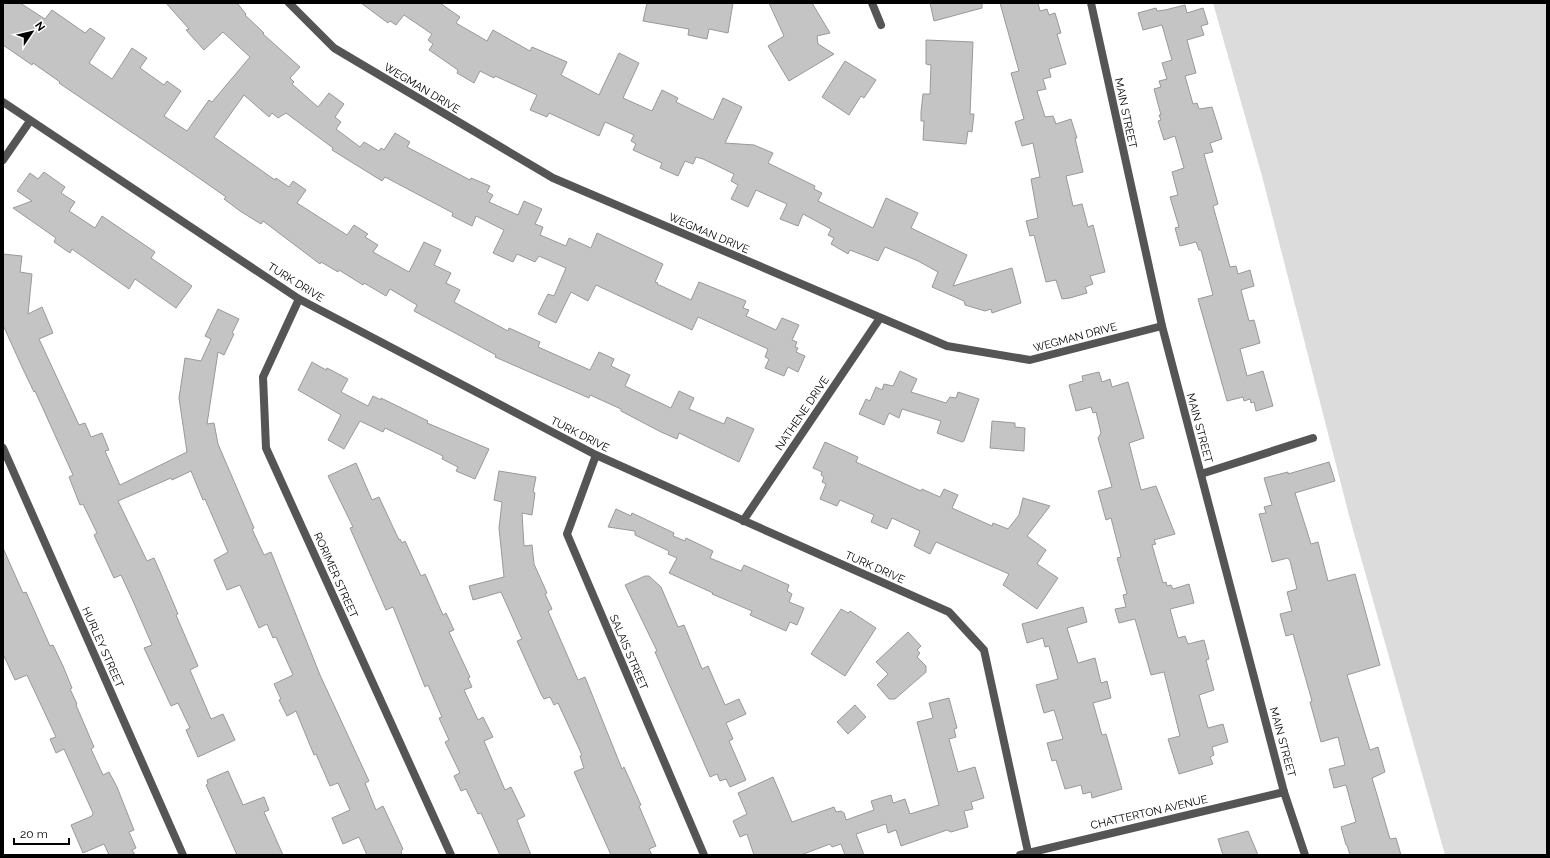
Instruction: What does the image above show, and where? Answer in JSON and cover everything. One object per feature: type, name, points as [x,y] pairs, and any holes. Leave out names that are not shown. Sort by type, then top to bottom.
[{"type":"street","name":"WEGMAN DRIVE","points":[[289,3],[334,48],[553,178],[947,346],[1030,360],[1162,326]]},
{"type":"street","points":[[872,3],[881,25]]},
{"type":"street","name":"MAIN STREET","points":[[1091,3],[1162,326],[1284,792],[1305,855]]},
{"type":"street","name":"TURK DRIVE","points":[[3,102],[299,299],[596,455],[949,612],[984,650],[1028,852]]},
{"type":"street","points":[[3,160],[30,121]]},
{"type":"street","name":"RORIMER STREET","points":[[299,299],[263,377],[266,448],[451,855]]},
{"type":"street","name":"NATHENE DRIVE","points":[[743,521],[880,318]]},
{"type":"street","points":[[1201,474],[1313,438]]},
{"type":"street","name":"HURLEY STREET","points":[[3,448],[183,855]]},
{"type":"street","name":"SALAIS STREET","points":[[596,455],[567,534],[704,855]]},
{"type":"street","name":"CHATTERTON AVENUE","points":[[1020,855],[1284,792]]},
{"type":"shaded area","points":[[1213,3],[1547,3],[1547,855],[1445,855],[1350,519],[1262,176]]},
{"type":"building","points":[[3,3],[20,3],[45,19],[52,10],[85,33],[90,28],[105,38],[89,63],[112,79],[132,48],[147,58],[140,68],[164,85],[167,81],[181,91],[164,116],[187,131],[209,100],[212,102],[250,57],[223,32],[204,50],[186,30],[189,29],[166,3],[237,3],[246,14],[245,15],[264,33],[263,34],[300,67],[290,78],[294,82],[292,84],[318,107],[329,93],[344,104],[335,117],[341,122],[336,129],[360,147],[364,142],[379,151],[381,148],[384,150],[395,133],[410,142],[407,147],[470,180],[471,178],[490,186],[487,192],[493,195],[489,202],[518,215],[524,201],[542,209],[535,224],[543,227],[540,235],[566,246],[569,238],[591,248],[597,233],[663,264],[655,282],[691,300],[699,282],[746,301],[743,308],[749,310],[746,316],[776,330],[782,318],[799,325],[792,340],[797,342],[795,347],[798,348],[796,352],[805,356],[798,372],[788,367],[784,376],[765,368],[769,359],[765,357],[768,349],[698,317],[692,330],[596,285],[588,301],[571,292],[556,323],[538,314],[548,294],[554,296],[566,268],[539,256],[535,262],[517,254],[513,262],[493,253],[504,230],[476,216],[472,226],[452,216],[453,213],[385,177],[382,181],[332,150],[333,148],[286,113],[278,118],[272,113],[269,117],[244,95],[214,137],[275,180],[276,178],[289,187],[293,181],[306,190],[297,203],[347,235],[354,225],[368,234],[365,237],[378,245],[373,252],[409,272],[424,242],[441,250],[434,265],[451,273],[446,283],[460,290],[454,302],[508,331],[509,328],[540,342],[538,347],[590,370],[599,352],[614,359],[611,366],[630,375],[625,386],[671,408],[679,391],[694,398],[689,409],[724,424],[727,417],[754,429],[739,462],[679,433],[677,439],[621,411],[621,409],[590,395],[589,398],[495,357],[496,355],[414,311],[417,305],[390,289],[386,296],[364,283],[363,285],[339,270],[338,272],[321,262],[320,264],[263,221],[261,224],[240,211],[224,199],[226,197],[59,83],[60,82],[33,63],[32,65],[3,45]]},
{"type":"building","points":[[361,3],[440,3],[460,17],[456,23],[487,41],[493,30],[530,51],[532,47],[567,62],[561,75],[599,95],[619,53],[639,63],[623,98],[652,111],[662,90],[678,98],[676,102],[713,120],[723,98],[742,107],[725,143],[754,145],[773,153],[768,163],[815,186],[814,189],[822,193],[818,201],[873,228],[886,198],[918,213],[911,228],[967,255],[953,286],[1012,268],[1021,303],[992,313],[991,309],[985,311],[965,305],[964,301],[932,287],[938,272],[918,261],[885,247],[878,261],[850,250],[848,254],[831,244],[834,238],[828,235],[831,229],[803,214],[798,226],[780,219],[787,204],[756,190],[748,207],[731,199],[738,185],[731,181],[734,174],[703,159],[696,157],[693,164],[685,161],[678,176],[660,168],[662,163],[633,150],[636,144],[631,141],[634,135],[605,122],[599,136],[549,113],[547,117],[530,110],[537,95],[495,76],[494,78],[480,71],[474,83],[457,73],[458,70],[429,50],[433,44],[428,40],[432,34],[404,15],[396,25],[390,21],[388,23]]},
{"type":"building","points":[[647,3],[733,3],[728,33],[709,29],[707,39],[688,35],[689,29],[643,21]]},
{"type":"building","points":[[769,3],[812,3],[830,33],[817,36],[818,44],[834,54],[789,81],[768,46],[784,36]]},
{"type":"building","points":[[930,3],[982,3],[982,8],[934,21]]},
{"type":"building","points":[[1000,3],[1038,3],[1040,11],[1047,9],[1049,15],[1055,13],[1061,33],[1057,34],[1066,64],[1049,69],[1051,77],[1043,79],[1046,89],[1037,91],[1045,117],[1053,116],[1056,124],[1071,119],[1077,138],[1075,138],[1083,172],[1066,176],[1073,206],[1082,204],[1088,227],[1093,225],[1105,272],[1090,276],[1093,284],[1085,287],[1087,293],[1070,298],[1062,299],[1056,280],[1046,282],[1034,235],[1030,236],[1026,221],[1038,218],[1031,179],[1040,177],[1033,143],[1022,146],[1015,122],[1024,119],[1011,73],[1019,71]]},
{"type":"building","points":[[1185,5],[1187,13],[1203,8],[1208,24],[1201,26],[1204,35],[1187,40],[1196,73],[1185,76],[1193,104],[1197,103],[1199,109],[1212,107],[1222,139],[1210,143],[1213,152],[1204,154],[1218,204],[1213,206],[1230,267],[1236,266],[1238,274],[1250,270],[1254,286],[1241,290],[1249,321],[1254,320],[1260,343],[1240,349],[1247,376],[1263,371],[1273,406],[1256,411],[1254,402],[1251,403],[1250,399],[1244,401],[1243,397],[1227,401],[1198,299],[1213,295],[1201,250],[1199,250],[1196,242],[1180,246],[1175,228],[1179,227],[1170,197],[1178,195],[1172,172],[1184,168],[1175,136],[1164,140],[1158,121],[1161,120],[1159,115],[1161,115],[1154,89],[1161,87],[1159,81],[1167,79],[1162,63],[1172,60],[1162,25],[1143,30],[1138,13],[1156,8],[1157,11]]},
{"type":"building","points":[[926,40],[973,42],[970,114],[974,114],[972,132],[968,131],[966,144],[923,140],[924,121],[921,121],[921,112],[923,94],[930,94],[931,65],[926,64]]},
{"type":"building","points":[[845,61],[876,80],[864,98],[861,96],[849,115],[822,97]]},
{"type":"building","points":[[44,172],[65,187],[61,193],[75,202],[69,211],[95,228],[102,216],[155,252],[151,258],[192,286],[176,308],[135,279],[129,289],[72,249],[70,253],[54,242],[56,238],[13,208],[32,201],[17,191],[30,173],[38,179]]},
{"type":"building","points":[[3,254],[22,256],[20,272],[32,274],[28,314],[42,307],[53,333],[39,339],[79,425],[85,423],[91,437],[102,433],[109,450],[105,451],[120,485],[187,452],[179,398],[185,358],[201,361],[211,339],[205,336],[218,309],[239,319],[224,355],[218,352],[207,424],[214,423],[218,444],[254,528],[252,529],[264,555],[271,552],[320,675],[369,781],[365,783],[376,810],[383,806],[403,849],[401,851],[402,855],[367,855],[359,837],[343,844],[332,818],[350,810],[338,783],[330,786],[316,754],[314,755],[296,711],[287,716],[279,700],[281,699],[274,684],[293,675],[276,637],[273,638],[267,624],[259,628],[240,585],[227,590],[214,560],[228,552],[191,471],[118,501],[147,561],[154,558],[161,574],[178,614],[176,615],[198,666],[190,670],[211,719],[223,714],[235,740],[198,757],[186,730],[190,728],[178,703],[171,706],[144,648],[152,645],[133,601],[121,575],[114,578],[94,535],[97,533],[83,504],[80,505],[69,477],[73,475],[3,325]]},
{"type":"building","points":[[312,362],[326,370],[327,368],[348,379],[341,392],[368,406],[373,396],[381,400],[381,398],[428,421],[427,423],[489,449],[475,479],[456,471],[458,467],[442,459],[443,456],[385,428],[383,432],[360,421],[344,449],[328,440],[341,415],[298,390]]},
{"type":"building","points":[[900,371],[917,379],[911,392],[946,403],[950,397],[956,398],[958,392],[979,399],[964,441],[962,442],[937,433],[941,421],[902,409],[899,418],[889,413],[884,425],[859,414],[866,399],[870,401],[876,387],[882,390],[884,384],[893,386]]},
{"type":"building","points":[[1099,372],[1102,382],[1110,379],[1112,387],[1128,382],[1144,438],[1129,443],[1141,490],[1156,486],[1175,534],[1154,540],[1156,544],[1152,545],[1163,583],[1166,582],[1167,586],[1171,585],[1173,589],[1189,584],[1194,603],[1170,609],[1178,638],[1185,636],[1188,644],[1204,640],[1209,659],[1206,660],[1214,690],[1199,695],[1208,728],[1223,724],[1228,742],[1212,747],[1214,755],[1210,757],[1213,764],[1179,774],[1168,739],[1180,736],[1164,672],[1151,675],[1135,619],[1119,623],[1115,609],[1126,607],[1123,595],[1127,594],[1117,558],[1121,557],[1111,518],[1106,520],[1098,491],[1112,487],[1098,438],[1101,433],[1096,412],[1093,413],[1091,407],[1076,411],[1069,385],[1083,381],[1082,376]]},
{"type":"building","points":[[992,421],[1015,423],[1015,427],[1025,428],[1024,451],[990,448]]},
{"type":"building","points":[[825,442],[858,457],[856,462],[921,491],[922,489],[940,497],[944,489],[958,495],[952,508],[992,526],[993,523],[1008,529],[1019,515],[1023,498],[1050,506],[1027,536],[1046,550],[1037,564],[1058,578],[1037,609],[1003,585],[1009,574],[936,542],[930,554],[914,546],[920,531],[892,518],[887,529],[871,522],[874,515],[840,500],[837,506],[820,499],[826,484],[822,482],[824,477],[821,475],[822,472],[813,468]]},
{"type":"building","points":[[1329,462],[1335,481],[1295,493],[1311,544],[1318,542],[1328,581],[1355,574],[1380,665],[1347,675],[1370,750],[1378,747],[1385,772],[1372,778],[1390,839],[1396,838],[1401,855],[1350,855],[1341,827],[1356,822],[1346,785],[1334,788],[1329,769],[1345,765],[1338,737],[1321,742],[1310,702],[1312,701],[1293,634],[1286,636],[1280,614],[1292,611],[1287,592],[1297,589],[1290,561],[1288,558],[1272,562],[1259,514],[1266,513],[1264,507],[1272,505],[1264,478],[1288,472],[1288,474]]},
{"type":"building","points":[[356,463],[372,500],[379,497],[399,540],[400,539],[402,543],[405,541],[421,576],[425,574],[443,615],[446,613],[454,630],[449,632],[470,677],[468,678],[472,687],[464,690],[478,720],[483,717],[493,737],[484,741],[505,790],[511,787],[525,816],[517,820],[531,855],[500,855],[481,813],[478,814],[466,789],[461,791],[454,776],[460,773],[445,742],[449,740],[439,718],[442,717],[428,685],[425,687],[393,607],[386,610],[350,528],[353,527],[328,476]]},
{"type":"building","points":[[499,471],[536,477],[533,492],[535,493],[532,515],[522,513],[524,546],[532,545],[534,564],[547,593],[545,594],[552,609],[548,611],[578,680],[585,677],[622,769],[624,767],[641,805],[639,806],[656,846],[649,849],[652,855],[611,855],[574,772],[584,768],[580,756],[582,755],[558,703],[554,705],[550,697],[544,699],[541,694],[517,641],[522,639],[501,592],[473,600],[469,586],[504,577],[499,528],[502,502],[494,500]]},
{"type":"building","points":[[616,509],[631,516],[632,513],[674,533],[673,536],[685,541],[686,538],[713,551],[710,558],[741,571],[744,565],[789,585],[787,591],[792,594],[789,602],[804,608],[797,625],[790,622],[786,631],[750,615],[752,611],[669,573],[677,558],[668,554],[669,551],[635,535],[635,531],[608,527]]},
{"type":"building","points":[[3,548],[23,593],[26,592],[50,646],[53,645],[63,666],[72,688],[70,689],[77,704],[76,705],[94,747],[91,749],[103,775],[109,772],[117,787],[134,830],[129,832],[136,848],[132,850],[135,855],[109,855],[104,844],[83,853],[71,825],[92,816],[93,813],[64,749],[56,753],[50,739],[56,737],[27,675],[15,680],[3,654]]},
{"type":"building","points":[[645,576],[649,576],[661,587],[678,627],[684,625],[702,669],[708,666],[725,705],[739,699],[746,714],[726,723],[733,739],[729,741],[746,780],[730,787],[726,779],[720,781],[717,774],[710,777],[655,652],[657,651],[625,585]]},
{"type":"building","points":[[1083,607],[1087,622],[1067,628],[1078,663],[1095,658],[1101,683],[1107,681],[1111,698],[1093,703],[1102,735],[1106,734],[1122,789],[1092,798],[1091,792],[1083,794],[1081,785],[1065,789],[1056,760],[1052,761],[1047,743],[1063,739],[1054,710],[1044,713],[1036,685],[1058,679],[1049,646],[1045,647],[1043,638],[1027,643],[1022,624]]},
{"type":"building","points":[[841,609],[848,613],[850,611],[876,628],[845,676],[811,654]]},
{"type":"building","points":[[908,632],[921,646],[917,650],[920,653],[917,657],[926,666],[926,672],[895,699],[889,699],[877,685],[888,674],[876,662]]},
{"type":"building","points":[[949,698],[957,728],[954,729],[956,737],[949,739],[958,772],[975,767],[984,798],[971,802],[973,809],[964,811],[968,827],[951,832],[947,830],[901,846],[896,830],[888,833],[886,824],[856,834],[864,855],[845,855],[841,844],[832,847],[830,844],[801,855],[754,855],[747,834],[740,837],[733,821],[747,814],[738,793],[773,777],[792,822],[834,807],[836,812],[841,811],[844,813],[846,820],[874,810],[871,801],[891,795],[893,803],[905,799],[910,814],[939,805],[917,722],[933,718],[929,703]]},
{"type":"building","points":[[855,705],[866,717],[848,734],[837,722]]},
{"type":"building","points":[[228,771],[243,805],[264,797],[269,810],[264,812],[283,855],[237,855],[206,785],[208,784],[207,780]]},
{"type":"building","points":[[1248,831],[1258,855],[1223,855],[1218,839]]}]
